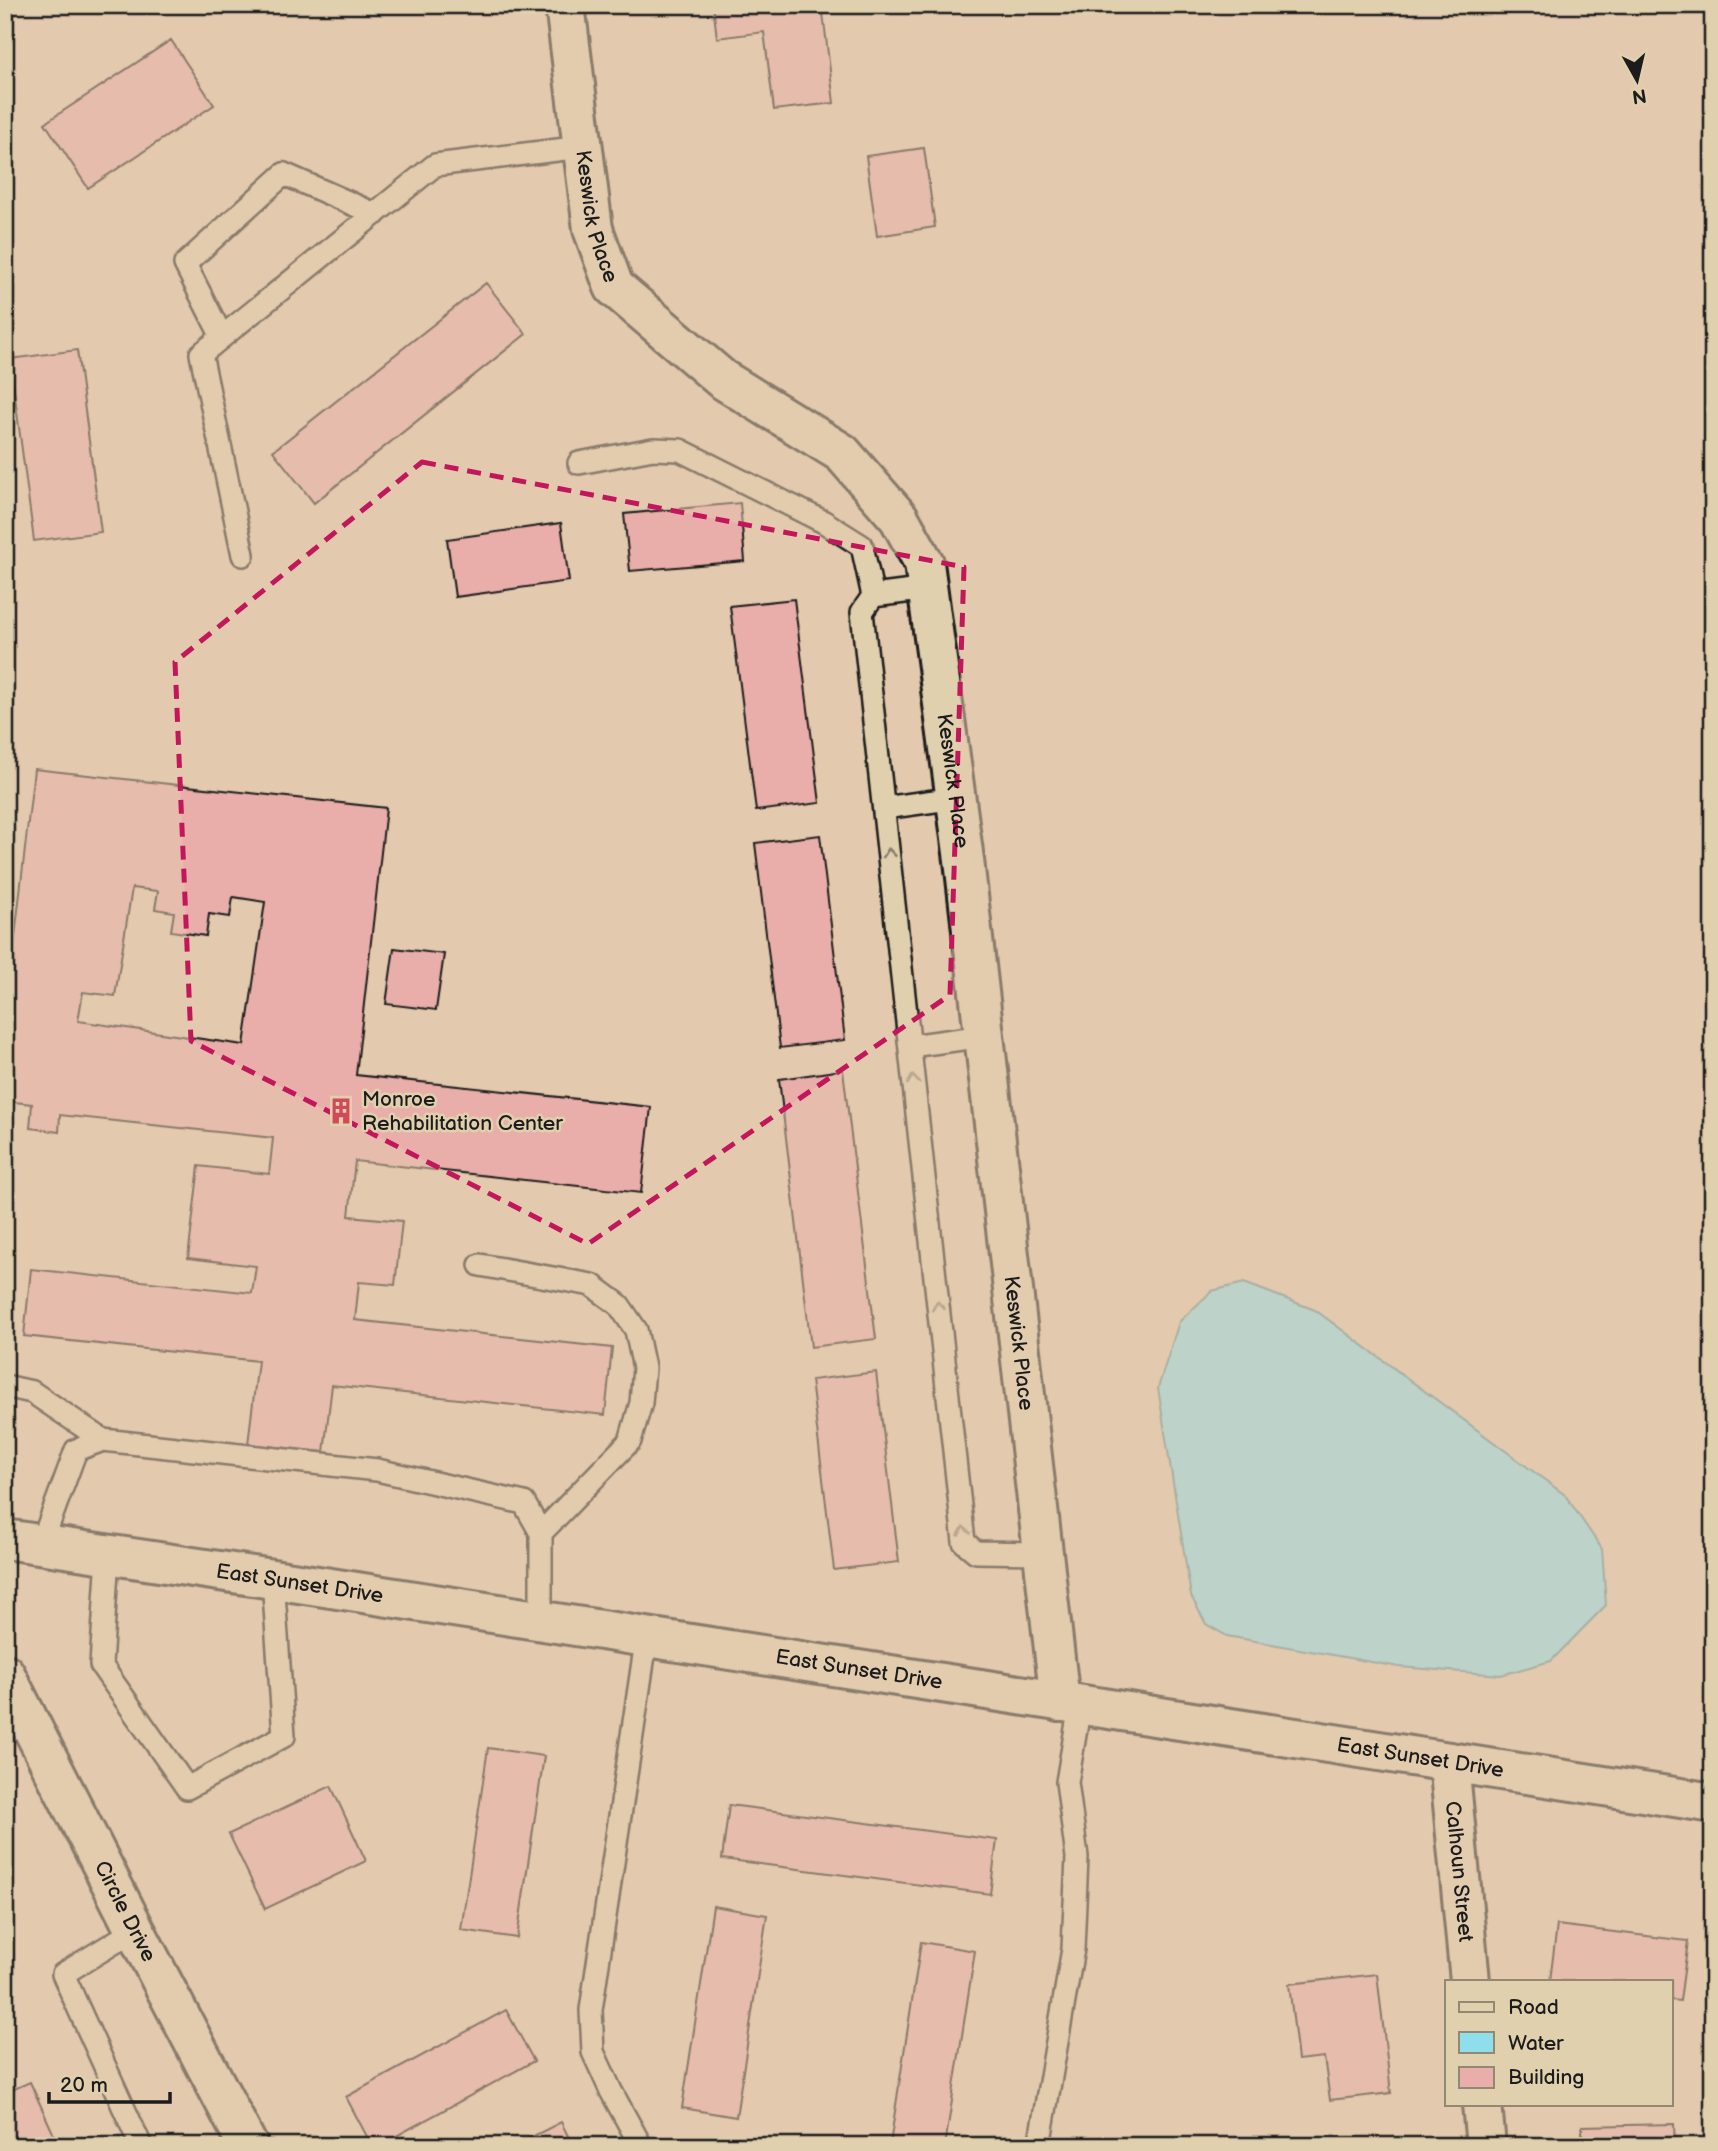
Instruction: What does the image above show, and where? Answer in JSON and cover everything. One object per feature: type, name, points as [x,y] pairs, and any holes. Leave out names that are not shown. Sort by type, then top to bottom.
[{"type":"street","name":"Keswick Place","points":[[565,5],[593,229],[614,287],[722,380],[842,453],[899,518],[924,563],[956,798],[1044,1553],[1070,1703]]},
{"type":"street","name":"East Sunset Drive","points":[[23,1542],[647,1635],[1713,1803]]},
{"type":"street","name":"Circle Drive","points":[[5,1674],[248,2146]]},
{"type":"street","name":"Calhoun Street","points":[[1449,1762],[1470,1980]]},
{"type":"street","points":[[1482,2106],[1486,2146]]},
{"type":"lane","points":[[243,555],[201,354],[435,166],[582,148]]},
{"type":"lane","points":[[222,337],[185,264],[284,174],[375,214]]},
{"type":"lane","points":[[579,463],[653,449],[680,450],[824,523],[862,546],[873,596],[862,612],[964,1542],[976,1552],[1044,1553]]},
{"type":"lane","points":[[873,596],[928,589]]},
{"type":"lane","points":[[884,808],[956,798]]},
{"type":"lane","points":[[910,1046],[984,1037]]},
{"type":"lane","points":[[480,1265],[592,1285],[619,1305],[636,1330],[643,1380],[641,1403],[630,1441],[541,1533]]},
{"type":"lane","points":[[5,1387],[32,1392],[103,1440]]},
{"type":"lane","points":[[23,1542],[76,1450],[103,1440],[377,1470],[524,1503],[541,1533],[541,1619]]},
{"type":"lane","points":[[108,1555],[101,1665],[187,1788],[284,1736],[273,1579]]},
{"type":"lane","points":[[641,2146],[593,2052],[591,2010],[647,1635]]},
{"type":"lane","points":[[1039,2146],[1073,1949],[1077,1857],[1067,1782],[1070,1703]]},
{"type":"lane","points":[[135,1930],[63,1974],[141,2146]]},
{"type":"highlighted area","points":[[422,462],[964,567],[950,995],[588,1244],[191,1041],[175,662]]},
{"type":"water","points":[[1244,1283],[1315,1310],[1565,1495],[1602,1549],[1606,1605],[1551,1661],[1501,1675],[1399,1667],[1227,1636],[1206,1624],[1191,1596],[1158,1388],[1179,1322],[1212,1291]]},
{"type":"building","points":[[713,5],[822,5],[834,103],[774,110],[764,32],[717,38]]},
{"type":"building","points":[[171,40],[214,105],[88,188],[45,123]]},
{"type":"building","points":[[924,148],[935,227],[877,236],[866,156]]},
{"type":"building","points":[[486,283],[526,334],[314,503],[273,451]]},
{"type":"building","points":[[77,350],[101,532],[34,541],[10,359]]},
{"type":"building","points":[[740,503],[745,561],[630,571],[624,514]]},
{"type":"building","points":[[561,523],[569,581],[455,597],[447,539]]},
{"type":"building","points":[[794,599],[820,803],[756,811],[730,606]]},
{"type":"building","name":"Monroe Rehabilitation Center","points":[[34,769],[386,808],[356,1075],[651,1107],[641,1193],[355,1161],[349,1216],[402,1221],[395,1285],[359,1282],[355,1320],[612,1348],[605,1415],[332,1385],[324,1452],[248,1444],[258,1361],[24,1336],[31,1269],[252,1293],[256,1266],[188,1258],[199,1166],[269,1174],[273,1138],[60,1115],[59,1132],[30,1128],[32,1104],[5,1101],[5,1025]],"holes":[[[132,888],[158,891],[155,909],[174,912],[171,931],[206,936],[209,914],[230,917],[233,897],[265,902],[244,1045],[78,1021],[83,992],[115,996]]]},
{"type":"building","points":[[820,835],[845,1040],[780,1048],[755,843]]},
{"type":"building","points":[[394,948],[444,954],[436,1010],[386,1004]]},
{"type":"building","points":[[843,1070],[876,1339],[811,1347],[779,1079]]},
{"type":"building","points":[[876,1372],[899,1562],[834,1570],[811,1380]]},
{"type":"building","points":[[488,1748],[544,1756],[517,1938],[461,1930]]},
{"type":"building","points":[[331,1786],[366,1861],[265,1909],[229,1834]]},
{"type":"building","points":[[729,1805],[997,1840],[990,1894],[722,1859]]},
{"type":"building","points":[[713,1906],[767,1915],[736,2117],[682,2108]]},
{"type":"building","points":[[1557,1925],[1688,1941],[1680,2001],[1672,2000],[1672,1980],[1550,1980]]},
{"type":"building","points":[[921,1942],[975,1951],[945,2146],[890,2144]]},
{"type":"building","points":[[1377,1974],[1391,2093],[1330,2100],[1324,2057],[1298,2060],[1289,1984]]},
{"type":"building","points":[[506,2010],[534,2061],[378,2146],[372,2146],[346,2097]]},
{"type":"building","points":[[30,2082],[59,2146],[5,2146],[5,2093]]},
{"type":"building","points":[[561,2122],[573,2146],[514,2146]]},
{"type":"building","points":[[1674,2124],[1675,2146],[1582,2146],[1582,2126]]},
{"type":"place","name":"Monroe Rehabilitation Center","points":[[341,1111]]}]
